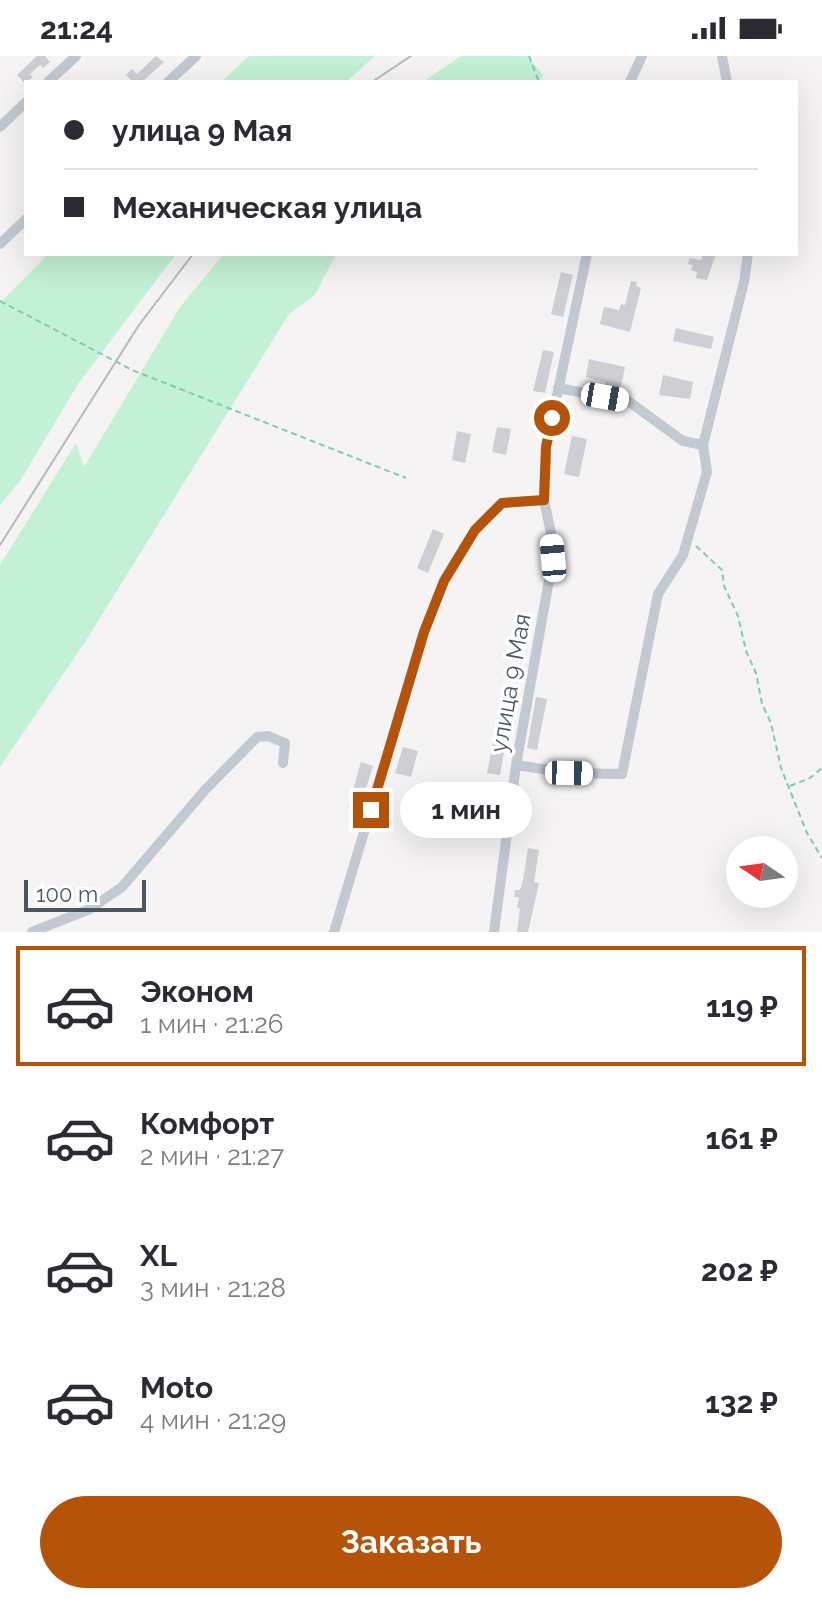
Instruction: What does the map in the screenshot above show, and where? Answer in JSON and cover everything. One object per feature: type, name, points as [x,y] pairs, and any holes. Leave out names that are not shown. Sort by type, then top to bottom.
[{"type":"street","points":[[50,80],[76,56]]},
{"type":"street","points":[[170,80],[196,56]]},
{"type":"street","points":[[631,80],[642,56]]},
{"type":"street","points":[[722,56],[727,80]]},
{"type":"street","points":[[0,127],[24,104]]},
{"type":"street","points":[[0,244],[24,221]]},
{"type":"street","name":"улица 9 Мая","points":[[494,932],[516,765],[553,558],[544,500],[546,447],[587,256]]},
{"type":"street","points":[[516,765],[569,773],[622,774],[658,594],[683,555],[707,472],[703,445],[748,256]]},
{"type":"street","points":[[558,388],[628,401],[683,441],[703,445]]},
{"type":"street","points":[[334,932],[424,632],[444,581],[475,530],[502,503],[544,500]]},
{"type":"street","points":[[32,932],[90,909],[122,887],[205,790],[257,737],[268,736],[285,743],[283,763]]},
{"type":"path","points":[[529,56],[538,80]]},
{"type":"path","points":[[0,301],[132,370],[406,478]]},
{"type":"path","points":[[687,542],[698,547],[722,570],[724,586],[738,616],[762,704],[771,723],[781,768],[807,833],[822,858]]},
{"type":"path","points":[[789,787],[810,778],[822,768]]},
{"type":"green space","points":[[249,56],[375,56],[348,80],[223,80]]},
{"type":"green space","points":[[461,56],[527,56],[543,75],[540,80],[426,80]]},
{"type":"green space","points":[[46,256],[174,256],[78,384],[20,481],[0,505],[0,303]]},
{"type":"green space","points":[[222,256],[335,256],[315,295],[289,314],[85,642],[0,767],[0,565],[76,443],[84,467],[180,307]]},
{"type":"building","points":[[37,56],[45,56],[50,62],[43,68],[40,65],[30,74],[33,77],[24,80],[24,83],[17,75]]},
{"type":"building","points":[[156,56],[164,62],[144,80],[131,80],[126,75],[132,69],[137,74]]},
{"type":"building","points":[[702,256],[715,256],[707,280],[696,278],[697,272],[691,270],[693,265],[688,264],[690,258],[701,260]]},
{"type":"building","points":[[561,272],[573,275],[563,317],[551,314]]},
{"type":"building","points":[[631,281],[637,282],[636,286],[641,288],[630,332],[600,324],[604,307],[619,310],[621,304],[625,305]]},
{"type":"building","points":[[676,328],[714,337],[711,349],[673,341]]},
{"type":"building","points":[[543,350],[554,352],[545,393],[533,391]]},
{"type":"building","points":[[589,359],[625,367],[620,391],[604,388],[605,382],[586,377]]},
{"type":"building","points":[[663,375],[693,382],[690,399],[659,395]]},
{"type":"building","points":[[497,427],[511,429],[506,455],[492,452]]},
{"type":"building","points":[[457,431],[471,434],[465,463],[452,460]]},
{"type":"building","points":[[572,436],[587,439],[579,477],[564,474]]},
{"type":"building","points":[[433,529],[444,534],[428,573],[417,568]]},
{"type":"building","points":[[504,688],[515,690],[500,775],[487,773]]},
{"type":"building","points":[[536,697],[547,699],[537,750],[527,748]]},
{"type":"building","points":[[403,747],[418,751],[411,777],[395,773]]},
{"type":"building","points":[[361,762],[373,766],[359,810],[348,807]]},
{"type":"building","points":[[528,848],[539,850],[534,882],[539,883],[528,932],[517,932],[520,908],[517,908],[519,897],[514,897],[523,880]]},
{"type":"railway","points":[[375,80],[411,56]]},
{"type":"railway","points":[[0,545],[139,325],[191,256]]},
{"type":"route","points":[[371,810],[424,632],[444,581],[475,530],[502,503],[544,500],[546,447],[552,418]]}]
